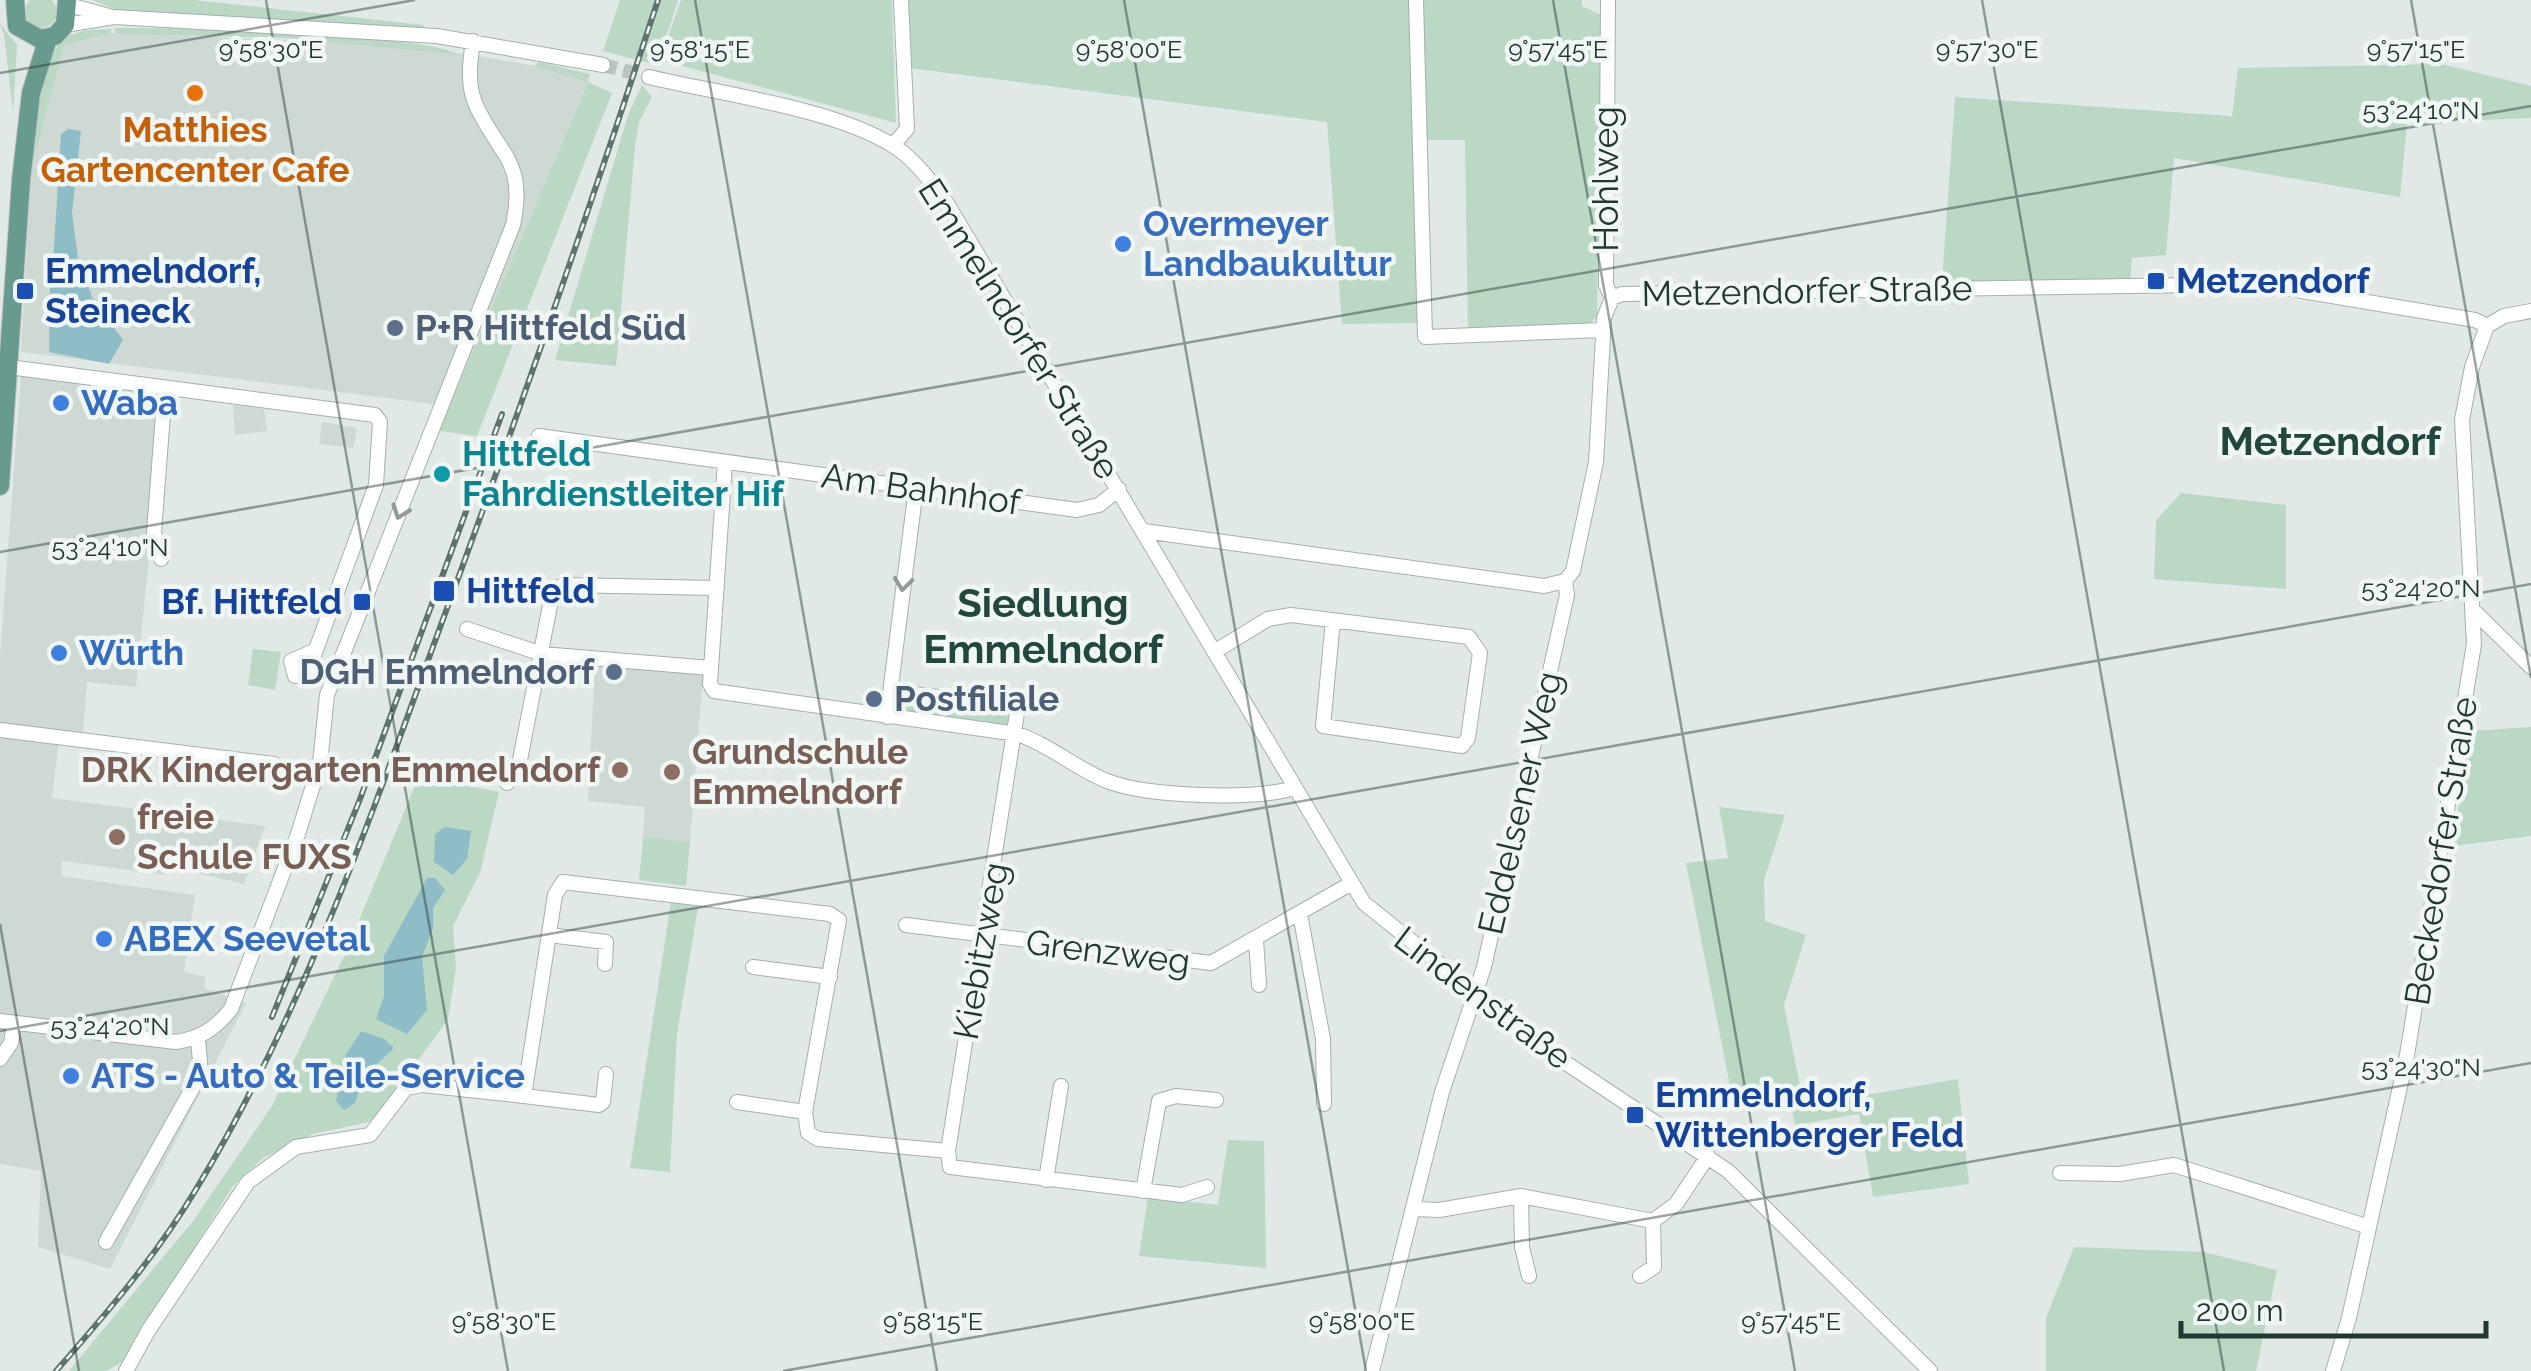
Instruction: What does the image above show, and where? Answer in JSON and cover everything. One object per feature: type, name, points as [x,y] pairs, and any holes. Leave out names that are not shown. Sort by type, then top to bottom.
[{"type":"main road","points":[[12,0],[13,24],[31,93]]},
{"type":"main road","points":[[0,486],[4,367],[31,93],[48,38],[66,26],[68,2]]},
{"type":"main road","points":[[13,24],[48,38]]},
{"type":"street","points":[[0,2],[12,0]]},
{"type":"street","points":[[893,146],[907,129],[901,0]]},
{"type":"street","points":[[1416,0],[1425,337],[1603,330]]},
{"type":"street","name":"Hohlweg","points":[[1608,0],[1606,266],[1612,298]]},
{"type":"street","points":[[68,2],[114,17],[473,41],[603,66]]},
{"type":"street","points":[[66,26],[114,17]]},
{"type":"street","points":[[0,1059],[11,1043],[7,1022],[176,1042],[198,1039],[217,1026],[231,1009],[320,763],[323,714],[513,224],[518,198],[502,144],[474,100],[470,81],[473,41]]},
{"type":"street","name":"Emmelndorfer Straße","points":[[649,77],[829,120],[893,146],[945,200],[1144,531]]},
{"type":"street","name":"Metzendorfer Straße","points":[[1565,582],[1572,571],[1594,484],[1603,330],[1612,298],[1637,292],[2260,284],[2475,320],[2487,326]]},
{"type":"street","points":[[2487,326],[2504,316],[2531,310]]},
{"type":"street","name":"Beckedorfer Straße","points":[[2333,1371],[2370,1227],[2435,907],[2476,614],[2461,461],[2462,420],[2472,367],[2487,326]]},
{"type":"street","points":[[4,367],[375,416],[380,422],[376,485],[314,651]]},
{"type":"street","points":[[160,559],[154,532],[165,388]]},
{"type":"street","name":"Am Bahnhof","points":[[538,436],[1077,510],[1100,505],[1119,489]]},
{"type":"street","points":[[725,462],[710,684],[722,695],[1017,734],[1119,784],[1250,796],[1295,788]]},
{"type":"street","points":[[886,716],[916,488]]},
{"type":"street","points":[[1144,531],[1544,586],[1565,582]]},
{"type":"street","name":"Lindenstraße","points":[[1144,531],[1350,884],[1381,920],[1552,1052],[1708,1156],[1760,1198],[1930,1371]]},
{"type":"street","name":"Eddelsener Weg","points":[[1372,1371],[1416,1209],[1442,1092],[1476,994],[1567,595],[1565,582]]},
{"type":"street","points":[[508,783],[518,766],[542,654],[548,598],[564,585],[716,588]]},
{"type":"street","points":[[2476,614],[2531,667]]},
{"type":"street","points":[[1214,652],[1280,616],[1333,620],[1469,637],[1477,643],[1480,653],[1468,738],[1462,746],[1323,726],[1333,620]]},
{"type":"street","points":[[466,629],[542,654],[711,668]]},
{"type":"street","points":[[890,691],[1014,708],[1017,734]]},
{"type":"street","points":[[0,730],[274,764]]},
{"type":"street","name":"Kiebitzweg","points":[[1017,734],[948,1151],[950,1167],[1046,1180]]},
{"type":"street","points":[[524,1096],[555,895],[562,882],[830,914],[839,920],[839,929],[805,1112],[808,1133],[818,1139],[948,1151]]},
{"type":"street","name":"Grenzweg","points":[[906,924],[1210,963],[1350,884]]},
{"type":"street","points":[[1300,914],[1323,1039],[1324,1104]]},
{"type":"street","points":[[549,935],[606,942],[605,964]]},
{"type":"street","points":[[1256,938],[1259,985]]},
{"type":"street","points":[[753,967],[830,977]]},
{"type":"street","points":[[106,1242],[201,1073],[198,1039]]},
{"type":"street","points":[[126,1371],[231,1201],[296,1146],[370,1134],[406,1088],[422,1085],[598,1105],[603,1102],[606,1074]]},
{"type":"street","points":[[1061,1086],[1046,1180],[1182,1195],[1207,1187]]},
{"type":"street","points":[[1143,1192],[1159,1101],[1176,1096],[1216,1100]]},
{"type":"street","points":[[737,1102],[805,1112]]},
{"type":"street","points":[[1416,1209],[1440,1210],[1521,1196],[1653,1221],[1676,1204],[1708,1156]]},
{"type":"street","points":[[2060,1173],[2120,1174],[2174,1164],[2370,1227]]},
{"type":"street","points":[[1521,1196],[1522,1247],[1529,1276]]},
{"type":"street","points":[[1640,1276],[1654,1267],[1653,1221]]},
{"type":"shaded area","points":[[111,33],[364,43],[466,54],[536,66],[588,81],[450,406],[21,352],[31,171],[64,45]]},
{"type":"shaded area","points":[[21,376],[165,396],[136,687],[87,682],[83,732],[60,730],[52,798],[265,826],[244,884],[167,866],[166,875],[62,861],[61,876],[195,895],[184,972],[206,977],[204,988],[246,1003],[110,1269],[38,1247],[41,1171],[0,1164],[0,655]]},
{"type":"shaded area","points":[[233,405],[264,409],[267,431],[235,435]]},
{"type":"shaded area","points":[[322,422],[357,428],[353,448],[319,444]]},
{"type":"shaded area","name":"Grundschule Emmelndorf","points":[[595,665],[703,673],[690,842],[643,837],[645,807],[588,801]]},
{"type":"green space","points":[[41,-4],[52,1],[57,12],[52,23],[41,28],[30,23],[25,12],[30,1]]},
{"type":"green space","points":[[92,0],[195,0],[424,25],[423,29],[122,12]]},
{"type":"green space","points":[[620,0],[678,0],[657,65],[603,51]]},
{"type":"green space","points":[[681,0],[892,0],[896,123],[660,60]]},
{"type":"green space","points":[[905,0],[1416,0],[1412,133],[1421,323],[1342,324],[1327,122],[909,68]]},
{"type":"green space","points":[[1421,0],[1582,0],[1582,6],[1601,15],[1597,316],[1586,328],[1468,334],[1465,140],[1421,140]]},
{"type":"green space","points":[[0,24],[17,45],[13,112],[4,35]]},
{"type":"green space","points":[[115,28],[348,37],[397,41],[457,54],[284,38],[115,34]]},
{"type":"green space","points":[[112,29],[111,33],[64,45],[31,171],[39,95],[51,57],[60,43],[73,34]]},
{"type":"green space","points":[[539,62],[590,74],[588,82],[534,66]]},
{"type":"green space","points":[[2441,64],[2531,86],[2531,118],[2407,123],[2400,197],[2174,158],[2166,255],[2132,258],[2130,283],[1942,282],[1955,97],[2232,116],[2238,68]]},
{"type":"green space","points":[[588,82],[612,93],[477,436],[439,431]]},
{"type":"green space","points":[[642,85],[652,97],[639,122],[635,146],[616,366],[555,360],[628,115]]},
{"type":"green space","points":[[2181,493],[2286,505],[2286,589],[2154,579],[2156,520]]},
{"type":"green space","points":[[253,649],[281,652],[275,690],[248,685]]},
{"type":"green space","points":[[895,697],[1010,713],[1008,725],[894,709]]},
{"type":"green space","points":[[2531,727],[2531,836],[2454,846],[2468,731]]},
{"type":"green space","points":[[419,776],[499,792],[480,873],[453,926],[456,968],[448,1019],[374,1121],[313,1134],[263,1158],[233,1186],[123,1362],[106,1371],[69,1371],[193,1221],[272,1106],[345,954]]},
{"type":"green space","points":[[1719,807],[1785,815],[1764,880],[1765,921],[1806,935],[1784,1005],[1804,1106],[1958,1079],[1969,1184],[1873,1197],[1859,1114],[1795,1125],[1790,1101],[1734,1106],[1686,863],[1728,858]]},
{"type":"green space","points":[[643,837],[690,842],[686,886],[639,880]]},
{"type":"green space","points":[[671,902],[698,907],[677,1034],[670,1172],[630,1168]]},
{"type":"green space","points":[[1228,1140],[1264,1141],[1266,1268],[1139,1256],[1148,1197],[1218,1205]]},
{"type":"green space","points":[[2074,1247],[2204,1252],[2277,1270],[2256,1371],[2046,1371],[2046,1318]]},
{"type":"water","points":[[68,129],[81,131],[72,213],[78,258],[53,264],[61,134]]},
{"type":"water","points":[[83,273],[93,299],[123,340],[109,364],[49,352],[50,281]]},
{"type":"water","points":[[445,827],[471,831],[467,859],[453,875],[434,862],[435,834]]},
{"type":"water","points":[[427,878],[435,878],[445,890],[433,908],[433,928],[422,957],[427,1010],[407,1034],[376,1019],[384,996],[384,956]]},
{"type":"water","points":[[361,1031],[384,1039],[394,1048],[363,1077],[355,1103],[344,1110],[336,1101],[346,1054]]},
{"type":"tunnel","points":[[603,65],[649,77]]},
{"type":"railway","points":[[56,1371],[130,1284],[180,1215],[234,1124],[302,984],[361,841],[470,545],[658,0]]},
{"type":"railway","points":[[272,1017],[360,799],[502,414]]},
{"type":"place","name":"Matthies Gartencenter Cafe","points":[[195,93]]},
{"type":"place","name":"Overmeyer Landbaukultur","points":[[1123,244]]},
{"type":"place","name":"Metzendorf","points":[[2156,281]]},
{"type":"place","name":"Emmelndorf, Steineck","points":[[25,291]]},
{"type":"place","name":"P+R Hittfeld Süd","points":[[395,328]]},
{"type":"place","name":"Waba","points":[[61,403]]},
{"type":"place","name":"Hittfeld Fahrdienstleiter Hif","points":[[442,474]]},
{"type":"place","name":"Hittfeld","points":[[444,591]]},
{"type":"place","name":"Bf. Hittfeld","points":[[362,602]]},
{"type":"place","name":"Würth","points":[[59,653]]},
{"type":"place","name":"DGH Emmelndorf","points":[[614,672]]},
{"type":"place","name":"Postfiliale","points":[[874,699]]},
{"type":"place","name":"DRK Kindergarten Emmelndorf","points":[[620,770]]},
{"type":"place","name":"Grundschule Emmelndorf","points":[[672,772]]},
{"type":"place","name":"freie Schule FUXS","points":[[117,837]]},
{"type":"place","name":"ABEX Seevetal","points":[[104,939]]},
{"type":"place","name":"ATS - Auto & Teile-Service","points":[[71,1076]]},
{"type":"place","name":"Emmelndorf, Wittenberger Feld","points":[[1635,1115]]},
{"type":"district","name":"Metzendorf","points":[[2330,441]]},
{"type":"district","name":"Siedlung Emmelndorf","points":[[1043,626]]}]
